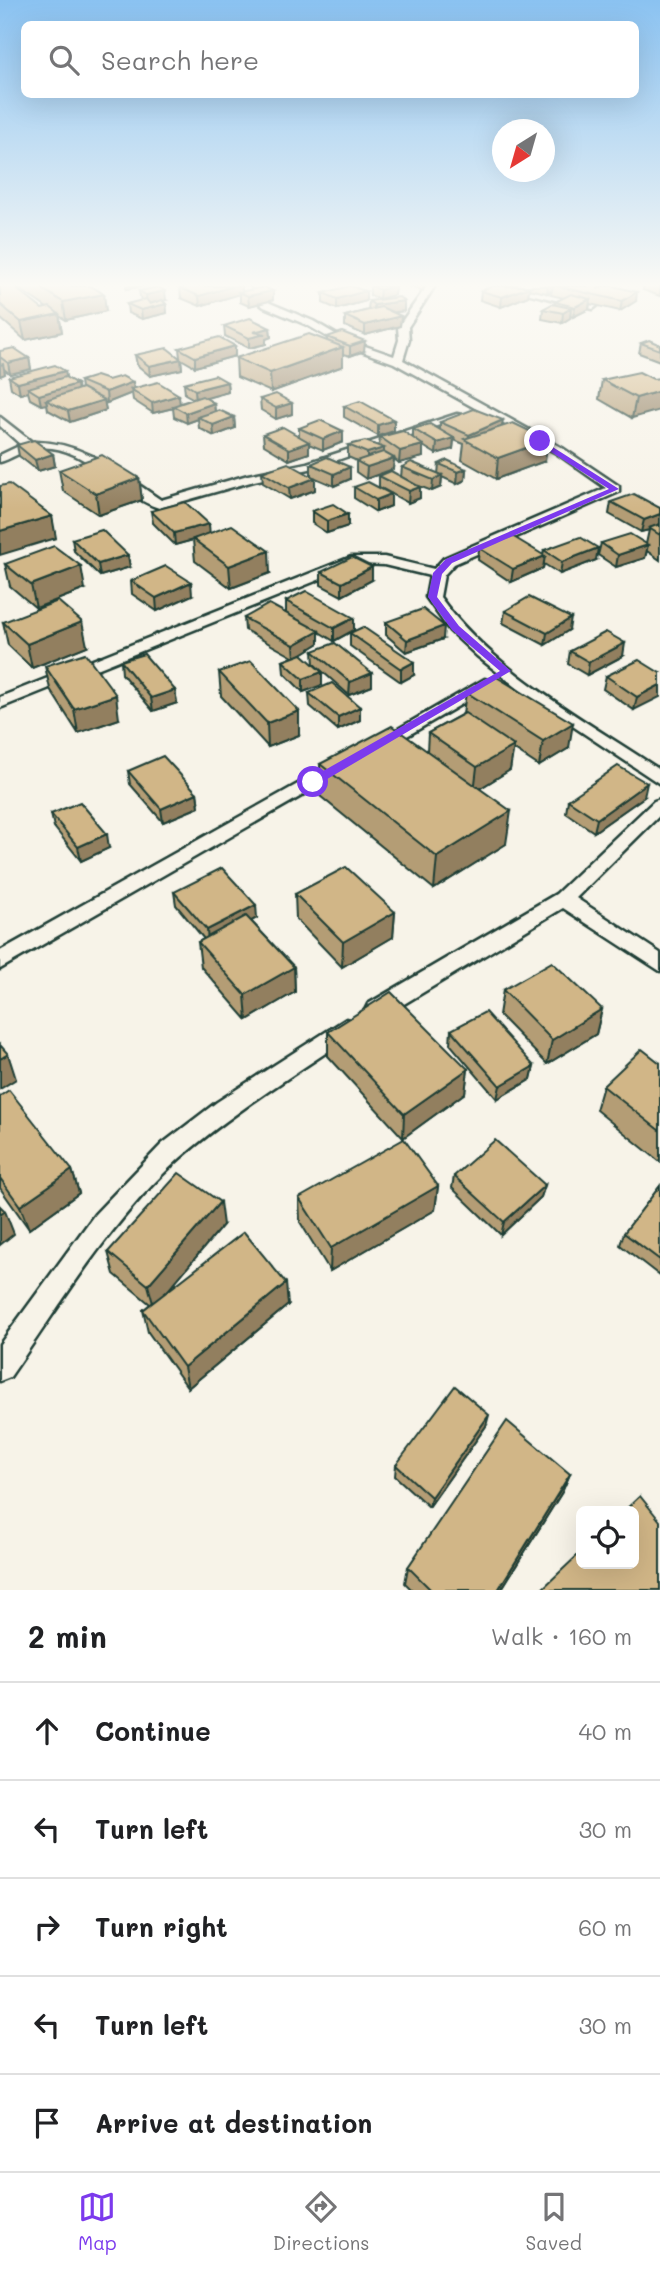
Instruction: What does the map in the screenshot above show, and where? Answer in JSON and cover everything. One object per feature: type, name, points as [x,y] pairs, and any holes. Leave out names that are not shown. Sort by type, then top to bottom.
[{"type":"lane","points":[[398,361],[560,452],[620,492],[449,561],[437,573],[433,597],[455,628],[506,671],[660,779]]},
{"type":"lane","points":[[0,459],[29,446],[52,445],[88,457],[159,504],[252,478],[310,466],[482,410]]},
{"type":"lane","points":[[0,420],[29,446]]},
{"type":"lane","points":[[0,703],[356,560],[384,561],[437,573]]},
{"type":"lane","points":[[0,961],[506,671]]},
{"type":"lane","points":[[0,1367],[103,1222],[170,1152],[225,1109],[315,1047],[563,899],[660,805]]},
{"type":"lane","points":[[563,899],[660,963]]},
{"type":"building","points":[[142,360],[176,360],[149,366]]},
{"type":"building","points":[[241,360],[306,360],[270,373]]},
{"type":"building","points":[[55,365],[65,371],[18,383],[9,377]]},
{"type":"building","points":[[639,372],[653,379],[660,378],[660,391],[636,398],[602,380]]},
{"type":"building","points":[[215,375],[227,382],[195,390],[184,383]]},
{"type":"building","points":[[96,376],[108,380],[122,376],[133,382],[106,392],[80,381]]},
{"type":"building","points":[[65,377],[77,384],[39,395],[28,388]]},
{"type":"building","points":[[158,382],[179,395],[152,403],[131,389]]},
{"type":"building","points":[[82,388],[104,400],[68,411],[46,400]]},
{"type":"building","points":[[276,394],[292,403],[276,408],[260,399]]},
{"type":"building","points":[[202,396],[214,403],[186,413],[173,406]]},
{"type":"building","points":[[360,401],[394,420],[378,425],[344,406]]},
{"type":"building","points":[[474,409],[503,420],[469,435],[440,422]]},
{"type":"building","points":[[219,410],[234,417],[213,425],[198,417]]},
{"type":"building","points":[[320,420],[343,431],[323,439],[299,428]]},
{"type":"building","points":[[513,423],[548,440],[498,458],[464,439]]},
{"type":"building","points":[[430,424],[454,438],[437,443],[413,429]]},
{"type":"building","points":[[283,427],[309,442],[289,449],[263,434]]},
{"type":"building","points":[[403,431],[423,445],[400,451],[380,437]]},
{"type":"building","points":[[34,440],[53,454],[35,460],[17,445]]},
{"type":"building","points":[[365,441],[384,448],[367,453],[348,445]]},
{"type":"building","points":[[383,452],[394,458],[367,467],[356,461]]},
{"type":"building","points":[[102,455],[139,478],[96,494],[59,470]]},
{"type":"building","points":[[327,457],[350,467],[334,474],[311,464]]},
{"type":"building","points":[[447,460],[466,469],[458,472],[439,464]]},
{"type":"building","points":[[411,462],[442,475],[433,480],[402,467]]},
{"type":"building","points":[[288,463],[315,478],[289,488],[262,472]]},
{"type":"building","points":[[391,471],[420,487],[409,491],[379,476]]},
{"type":"building","points":[[368,482],[391,494],[376,500],[354,487]]},
{"type":"building","points":[[9,484],[52,516],[0,531],[0,486]]},
{"type":"building","points":[[634,494],[660,508],[660,514],[644,520],[611,502]]},
{"type":"building","points":[[185,502],[209,524],[174,533],[151,511]]},
{"type":"building","points":[[333,504],[348,514],[327,521],[312,511]]},
{"type":"building","points":[[660,524],[660,535],[649,528]]},
{"type":"building","points":[[232,525],[269,551],[229,566],[193,539]]},
{"type":"building","points":[[102,530],[128,555],[98,564],[72,539]]},
{"type":"building","points":[[630,534],[648,545],[618,555],[601,543]]},
{"type":"building","points":[[512,536],[545,556],[513,569],[479,548]]},
{"type":"building","points":[[580,537],[598,548],[562,562],[544,550]]},
{"type":"building","points":[[54,546],[81,566],[31,585],[5,564]]},
{"type":"building","points":[[352,557],[372,567],[342,583],[321,572]]},
{"type":"building","points":[[166,566],[191,582],[156,598],[131,581]]},
{"type":"building","points":[[306,591],[354,618],[334,628],[286,601]]},
{"type":"building","points":[[529,597],[571,618],[547,633],[505,611]]},
{"type":"building","points":[[58,601],[82,622],[27,644],[3,622]]},
{"type":"building","points":[[269,604],[319,631],[294,645],[244,618]]},
{"type":"building","points":[[423,609],[444,626],[407,640],[386,622]]},
{"type":"building","points":[[363,627],[414,662],[401,669],[350,633]]},
{"type":"building","points":[[606,632],[625,643],[589,662],[570,651]]},
{"type":"building","points":[[335,643],[372,673],[350,682],[313,651]]},
{"type":"building","points":[[85,653],[116,695],[74,709],[45,666]]},
{"type":"building","points":[[144,654],[175,690],[151,698],[121,661]]},
{"type":"building","points":[[302,654],[322,672],[303,679],[283,661]]},
{"type":"building","points":[[639,660],[660,673],[660,685],[637,697],[606,676]]},
{"type":"building","points":[[251,661],[299,711],[267,723],[219,672]]},
{"type":"building","points":[[495,676],[573,723],[543,741],[466,692]]},
{"type":"building","points":[[332,683],[360,707],[338,717],[309,693]]},
{"type":"building","points":[[465,713],[514,746],[477,767],[428,733]]},
{"type":"building","points":[[392,726],[511,811],[437,857],[320,764]]},
{"type":"building","points":[[163,756],[197,793],[161,809],[128,771]]},
{"type":"building","points":[[618,766],[647,783],[597,819],[568,800]]},
{"type":"building","points":[[80,802],[107,834],[78,847],[51,814]]},
{"type":"building","points":[[346,867],[395,912],[343,942],[295,894]]},
{"type":"building","points":[[222,868],[256,905],[207,930],[174,892]]},
{"type":"building","points":[[246,916],[294,967],[245,995],[198,942]]},
{"type":"building","points":[[552,962],[602,1009],[552,1040],[503,990]]},
{"type":"building","points":[[391,992],[468,1069],[404,1114],[328,1032]]},
{"type":"building","points":[[485,1012],[534,1066],[500,1086],[451,1030]]},
{"type":"building","points":[[0,1045],[8,1054],[0,1059]]},
{"type":"building","points":[[642,1049],[660,1063],[660,1131],[603,1086]]},
{"type":"building","points":[[9,1090],[72,1170],[20,1206],[0,1178],[0,1096]]},
{"type":"building","points":[[404,1139],[438,1186],[331,1248],[299,1198]]},
{"type":"building","points":[[495,1140],[545,1185],[504,1222],[454,1176]]},
{"type":"building","points":[[179,1173],[220,1202],[148,1285],[108,1252]]},
{"type":"building","points":[[660,1186],[660,1260],[624,1233]]},
{"type":"building","points":[[244,1232],[286,1283],[184,1367],[143,1310]]},
{"type":"building","points":[[455,1386],[489,1415],[431,1497],[396,1465]]},
{"type":"building","points":[[507,1421],[570,1474],[498,1590],[431,1590],[408,1567]]},
{"type":"building","points":[[640,1496],[660,1521],[660,1590],[541,1590],[576,1557],[576,1569],[639,1569],[639,1506],[629,1506]]},
{"type":"route","points":[[313,782],[506,671],[455,628],[433,597],[437,573],[449,561],[615,489],[540,441]]}]
